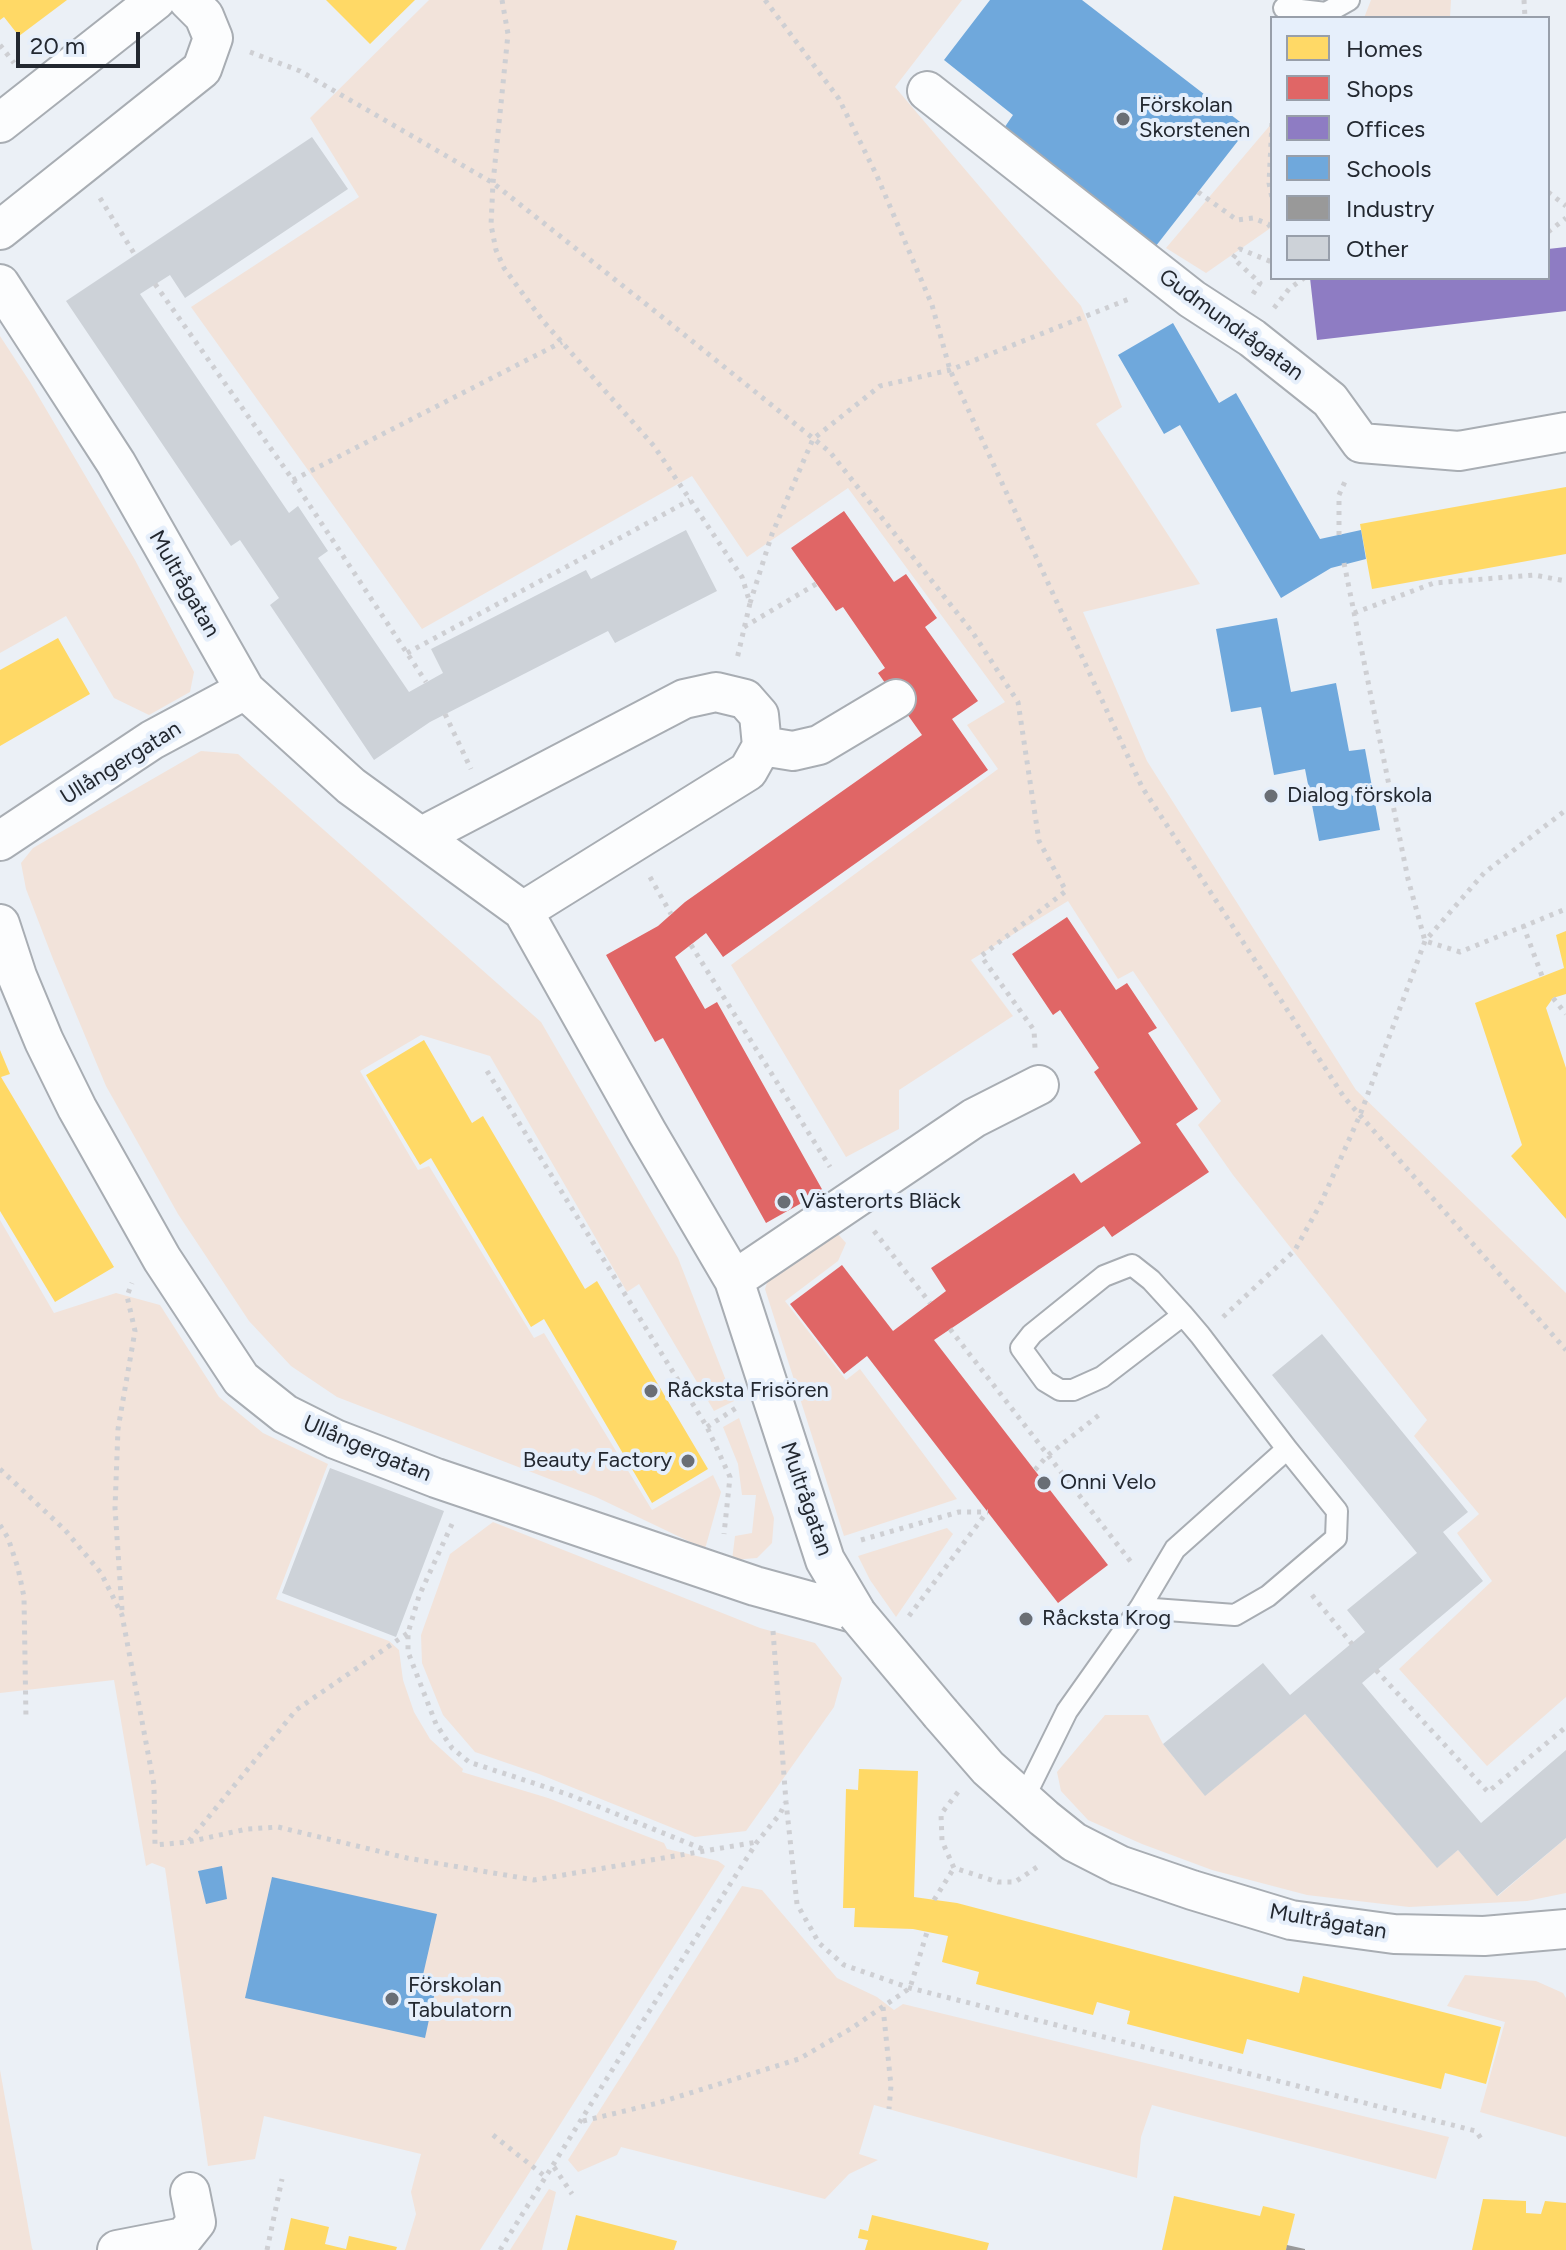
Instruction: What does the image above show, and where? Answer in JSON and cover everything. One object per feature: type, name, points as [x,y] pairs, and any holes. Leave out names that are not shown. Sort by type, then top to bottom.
[{"type":"street","points":[[0,123],[156,0]]},
{"type":"street","points":[[0,230],[202,69],[213,38],[204,16],[188,0]]},
{"type":"street","name":"Gudmundrågatan","points":[[927,91],[1171,282],[1252,338],[1330,400],[1361,443]]},
{"type":"street","name":"Multrågatan","points":[[0,284],[116,463],[245,690],[351,786],[523,911],[734,1280],[822,1551],[857,1614],[988,1768],[1074,1842],[1119,1865],[1291,1920],[1394,1934],[1484,1936],[1566,1929]]},
{"type":"street","points":[[1361,443],[1459,451],[1566,432]]},
{"type":"street","name":"Ullångergatan","points":[[0,841],[152,740],[245,690]]},
{"type":"street","points":[[422,836],[684,699],[716,692],[745,699],[759,715],[762,746],[748,771],[523,911]]},
{"type":"street","points":[[762,746],[793,751],[819,745],[896,699]]},
{"type":"street","name":"Ullångergatan","points":[[0,924],[44,1041],[77,1108],[162,1259],[241,1379],[285,1414],[335,1439],[436,1478],[770,1591],[857,1614]]},
{"type":"street","points":[[734,1280],[974,1118],[1039,1085]]},
{"type":"street","points":[[117,2250],[184,2237],[196,2222],[190,2192]]},
{"type":"lane","points":[[1284,8],[1326,13],[1349,0]]},
{"type":"lane","points":[[1140,1608],[1235,1615],[1268,1596],[1336,1538],[1337,1511],[1183,1315],[1151,1280],[1132,1265],[1104,1276],[1032,1334],[1021,1348],[1045,1381],[1060,1390],[1073,1390],[1102,1377],[1183,1315]]},
{"type":"lane","points":[[1024,1798],[1067,1711],[1140,1608],[1175,1549],[1287,1449]]},
{"type":"path","points":[[502,0],[508,34],[493,183],[491,225],[496,250],[504,268],[562,342],[654,446],[742,577],[750,603]]},
{"type":"path","points":[[765,0],[839,99],[877,176],[932,305],[950,370],[1142,787],[1344,1097],[1566,1350]]},
{"type":"path","points":[[213,38],[300,71],[493,183],[830,452],[973,633],[1018,702],[1039,841],[1066,891],[981,956],[1034,1030],[1039,1085]]},
{"type":"path","points":[[1270,163],[1270,188]]},
{"type":"path","points":[[81,167],[135,255]]},
{"type":"path","points":[[1198,192],[1237,220],[1253,218],[1270,226]]},
{"type":"path","points":[[1550,194],[1566,206]]},
{"type":"path","points":[[1550,230],[1566,218]]},
{"type":"path","points":[[1240,287],[1253,294],[1260,283],[1233,258],[1240,249],[1270,261]]},
{"type":"path","points":[[1289,289],[1301,280]]},
{"type":"path","points":[[729,695],[743,628],[772,534],[813,439],[880,386],[950,370],[1171,282]]},
{"type":"path","points":[[155,284],[293,480],[426,682]]},
{"type":"path","points":[[293,480],[562,342]]},
{"type":"path","points":[[1339,535],[1339,495],[1361,443]]},
{"type":"path","points":[[407,653],[690,500]]},
{"type":"path","points":[[1344,563],[1408,879],[1425,941]]},
{"type":"path","points":[[1354,613],[1434,583],[1534,575],[1566,581]]},
{"type":"path","points":[[743,628],[816,584]]},
{"type":"path","points":[[445,714],[486,802]]},
{"type":"path","points":[[1225,1315],[1295,1250],[1320,1205],[1360,1115],[1425,941],[1484,873],[1566,810]]},
{"type":"path","points":[[1425,941],[1460,952],[1566,909]]},
{"type":"path","points":[[1523,925],[1542,976]]},
{"type":"path","points":[[691,945],[850,1202],[930,1303]]},
{"type":"path","points":[[1553,998],[1566,1014]]},
{"type":"path","points":[[487,1071],[707,1427],[730,1477],[727,1524],[713,1572]]},
{"type":"path","points":[[127,1296],[135,1331],[118,1429],[115,1508],[122,1615],[154,1785],[155,1845],[188,1842],[247,1829],[278,1827],[407,1858],[534,1880],[757,1842]]},
{"type":"path","points":[[950,1329],[1152,1588]]},
{"type":"path","points":[[0,1469],[65,1530],[101,1573],[122,1615]]},
{"type":"path","points":[[822,1551],[959,1512],[988,1512],[900,1628]]},
{"type":"path","points":[[0,1525],[18,1568],[24,1597],[26,1720]]},
{"type":"path","points":[[446,1536],[419,1596],[408,1633],[408,1652],[436,1724],[452,1748],[469,1762],[567,1794],[706,1851]]},
{"type":"path","points":[[1295,1573],[1352,1644]]},
{"type":"path","points":[[770,1591],[797,1904],[819,1943],[844,1965],[910,1988],[1476,2131],[1482,2140]]},
{"type":"path","points":[[188,1842],[296,1710],[408,1633]]},
{"type":"path","points":[[1376,1670],[1488,1792],[1566,1727]]},
{"type":"path","points":[[988,1768],[958,1792],[941,1814],[942,1841],[954,1868],[998,1882],[1015,1882],[1074,1842]]},
{"type":"path","points":[[500,2250],[757,1842],[786,1802]]},
{"type":"path","points":[[934,1900],[954,1868]]},
{"type":"path","points":[[582,2121],[658,2103],[799,2059],[852,2028],[910,1988],[927,1932]]},
{"type":"path","points":[[883,2006],[891,2086],[889,2109]]},
{"type":"path","points":[[493,2135],[547,2178]]},
{"type":"path","points":[[554,2167],[572,2194]]},
{"type":"path","points":[[267,2250],[282,2179]]},
{"type":"shaded area","points":[[429,0],[962,0],[895,87],[1081,306],[1122,407],[1096,424],[1200,584],[1083,612],[1147,761],[1356,1090],[1566,1293],[1566,1697],[1487,1766],[1399,1669],[1492,1581],[1457,1533],[1479,1514],[1414,1436],[1427,1420],[1233,1175],[1198,1125],[1221,1101],[1133,971],[1118,979],[1068,901],[971,960],[1013,1016],[899,1090],[899,1129],[846,1157],[731,965],[998,769],[967,725],[1005,702],[848,488],[747,557],[692,476],[422,629],[191,307],[359,197],[310,118]]},
{"type":"shaded area","points":[[1371,0],[1451,0],[1450,16],[1365,16]]},
{"type":"shaded area","points":[[1270,125],[1270,228],[1206,273],[1166,248]]},
{"type":"shaded area","points":[[0,336],[135,560],[194,672],[190,692],[149,715],[114,698],[66,616],[0,653]]},
{"type":"shaded area","points":[[201,751],[238,754],[541,1022],[678,1258],[734,1401],[714,1411],[639,1284],[627,1292],[490,1056],[421,1035],[360,1071],[418,1170],[429,1166],[534,1338],[544,1333],[652,1510],[713,1475],[721,1492],[705,1549],[596,1497],[337,1397],[291,1366],[249,1321],[178,1214],[106,1086],[26,889],[21,863],[33,848]]},
{"type":"shaded area","points":[[0,1220],[54,1313],[116,1293],[160,1305],[219,1397],[263,1433],[328,1464],[276,1599],[389,1641],[399,1650],[403,1680],[414,1712],[430,1739],[463,1769],[462,1772],[548,1798],[664,1843],[667,1849],[718,1861],[725,1866],[480,2250],[405,2250],[416,2214],[411,2192],[421,2154],[264,2116],[255,2159],[208,2166],[165,1868],[152,1863],[146,1866],[114,1680],[0,1693]]},
{"type":"shaded area","points":[[838,1234],[846,1243],[838,1261],[785,1301],[846,1380],[860,1369],[957,1499],[844,1536],[765,1289],[770,1274]]},
{"type":"shaded area","points":[[739,1418],[774,1518],[772,1543],[757,1558],[732,1560],[735,1536],[752,1533],[756,1495],[742,1495],[738,1464],[723,1427]]},
{"type":"shaded area","points":[[493,1522],[760,1628],[815,1643],[842,1678],[834,1707],[746,1831],[695,1837],[539,1774],[475,1752],[443,1715],[422,1663],[421,1635],[450,1554]]},
{"type":"shaded area","points":[[947,1528],[953,1534],[896,1617],[870,1580],[858,1556]]},
{"type":"shaded area","points":[[1305,1714],[1437,1867],[1458,1850],[1498,1896],[1566,1838],[1566,1893],[1527,1901],[1409,1907],[1307,1895],[1212,1870],[1142,1844],[1088,1820],[1061,1791],[1057,1772],[1105,1715],[1148,1715],[1163,1744],[1205,1795]]},
{"type":"shaded area","points":[[742,1886],[762,1890],[837,1978],[877,1997],[894,2010],[903,2004],[1449,2137],[1436,2179],[1152,2105],[1141,2137],[1137,2178],[874,2105],[859,2154],[878,2160],[849,2174],[825,2199],[621,2147],[617,2155],[578,2172],[568,2160]]},
{"type":"shaded area","points":[[1465,1975],[1536,1981],[1563,1993],[1566,1998],[1566,2137],[1480,2112],[1505,2022],[1447,2006]]},
{"type":"shaded area","points":[[0,2070],[32,2248],[33,2250],[0,2250]]},
{"type":"shaded area","points":[[549,2189],[556,2192],[542,2250],[510,2250]]},
{"type":"building: Homes","points":[[0,0],[67,0],[19,36],[4,17],[0,20]]},
{"type":"building: Homes","points":[[326,0],[415,0],[370,44]]},
{"type":"building: Homes","points":[[1566,487],[1566,554],[1372,589],[1360,524]]},
{"type":"building: Homes","points":[[58,638],[90,694],[0,746],[0,670]]},
{"type":"building: Homes","points":[[1566,931],[1566,994],[1553,998],[1546,1008],[1566,1068],[1566,1219],[1511,1156],[1522,1145],[1475,1003],[1564,968],[1556,935]]},
{"type":"building: Homes","points":[[424,1040],[472,1123],[483,1116],[585,1289],[597,1281],[708,1469],[652,1503],[544,1319],[531,1327],[431,1158],[420,1165],[366,1075]]},
{"type":"building: Homes","points":[[0,1050],[10,1074],[1,1077],[114,1267],[55,1302],[0,1211]]},
{"type":"building: Homes","points":[[859,1769],[918,1771],[914,1897],[957,1903],[1299,1993],[1303,1976],[1501,2027],[1486,2084],[1445,2073],[1441,2089],[1247,2039],[1243,2054],[1127,2024],[1130,2011],[1097,2002],[1093,2015],[976,1984],[979,1972],[942,1962],[948,1936],[913,1929],[854,1927],[855,1908],[843,1908],[846,1789],[858,1790]]},
{"type":"building: Homes","points":[[1174,2196],[1260,2216],[1263,2206],[1295,2214],[1286,2250],[1162,2250]]},
{"type":"building: Homes","points":[[1483,2199],[1526,2201],[1526,2213],[1541,2214],[1545,2201],[1566,2203],[1566,2250],[1472,2250]]},
{"type":"building: Homes","points":[[576,2215],[677,2241],[674,2250],[567,2250]]},
{"type":"building: Homes","points":[[872,2215],[989,2243],[987,2250],[865,2250],[868,2240],[858,2238],[860,2229],[868,2231]]},
{"type":"building: Homes","points":[[291,2218],[329,2227],[325,2244],[346,2249],[349,2236],[397,2247],[396,2250],[284,2250]]},
{"type":"building: Shops","points":[[844,511],[894,582],[906,574],[937,618],[925,627],[978,701],[952,719],[988,770],[723,957],[706,933],[675,957],[705,1009],[717,1002],[823,1191],[766,1223],[663,1038],[655,1042],[606,955],[658,926],[685,902],[922,735],[878,673],[885,668],[843,607],[836,611],[791,548]]},
{"type":"building: Shops","points":[[1067,917],[1116,990],[1127,983],[1157,1028],[1148,1033],[1198,1109],[1176,1124],[1209,1172],[1112,1237],[1104,1226],[934,1340],[1108,1565],[1058,1603],[867,1356],[844,1374],[790,1304],[842,1265],[893,1331],[946,1291],[931,1268],[1074,1173],[1081,1183],[1141,1143],[1094,1072],[1099,1068],[1060,1010],[1053,1015],[1012,954]]},
{"type":"building: Offices","points":[[1566,247],[1566,311],[1317,340],[1310,280],[1550,280],[1550,249]]},
{"type":"building: Schools","name":"Förskolan Skorstenen","points":[[990,0],[1082,0],[1248,128],[1152,251],[1000,134],[1013,115],[944,60]]},
{"type":"building: Schools","points":[[1173,323],[1219,403],[1236,393],[1320,539],[1361,530],[1366,559],[1331,568],[1281,598],[1180,425],[1164,434],[1118,355]]},
{"type":"building: Schools","points":[[1277,618],[1291,692],[1336,683],[1349,751],[1365,749],[1380,830],[1319,841],[1305,769],[1274,775],[1261,707],[1231,712],[1216,629]]},
{"type":"building: Schools","points":[[222,1866],[227,1899],[206,1904],[198,1871]]},
{"type":"building: Schools","name":"Förskolan Tabulatorn","points":[[272,1877],[437,1914],[423,1975],[438,1978],[425,2038],[245,1998]]},
{"type":"building: Industry","points":[[1287,2245],[1305,2249],[1305,2250],[1286,2250]]},
{"type":"building: Other","points":[[312,137],[348,189],[185,298],[170,275],[140,294],[289,513],[298,506],[328,551],[318,558],[409,692],[443,673],[431,649],[586,570],[591,579],[686,530],[717,591],[615,643],[608,631],[430,722],[374,760],[270,605],[279,598],[240,540],[231,546],[66,301]]},
{"type":"building: Other","points":[[1322,1334],[1468,1512],[1443,1532],[1483,1581],[1362,1683],[1481,1823],[1566,1750],[1566,1838],[1497,1896],[1458,1850],[1437,1868],[1305,1714],[1205,1796],[1163,1744],[1263,1663],[1290,1695],[1365,1632],[1347,1610],[1417,1553],[1272,1375]]},
{"type":"building: Other","points":[[330,1468],[444,1511],[396,1637],[282,1593]]},
{"type":"place","name":"Förskolan Skorstenen","points":[[1123,119]]},
{"type":"place","name":"Dialog förskola","points":[[1271,796]]},
{"type":"place","name":"Västerorts Bläck","points":[[784,1202]]},
{"type":"place","name":"Råcksta Frisören","points":[[651,1391]]},
{"type":"place","name":"Beauty Factory","points":[[688,1461]]},
{"type":"place","name":"Onni Velo","points":[[1044,1483]]},
{"type":"place","name":"Råcksta Krog","points":[[1026,1619]]},
{"type":"place","name":"Förskolan Tabulatorn","points":[[392,1999]]}]
